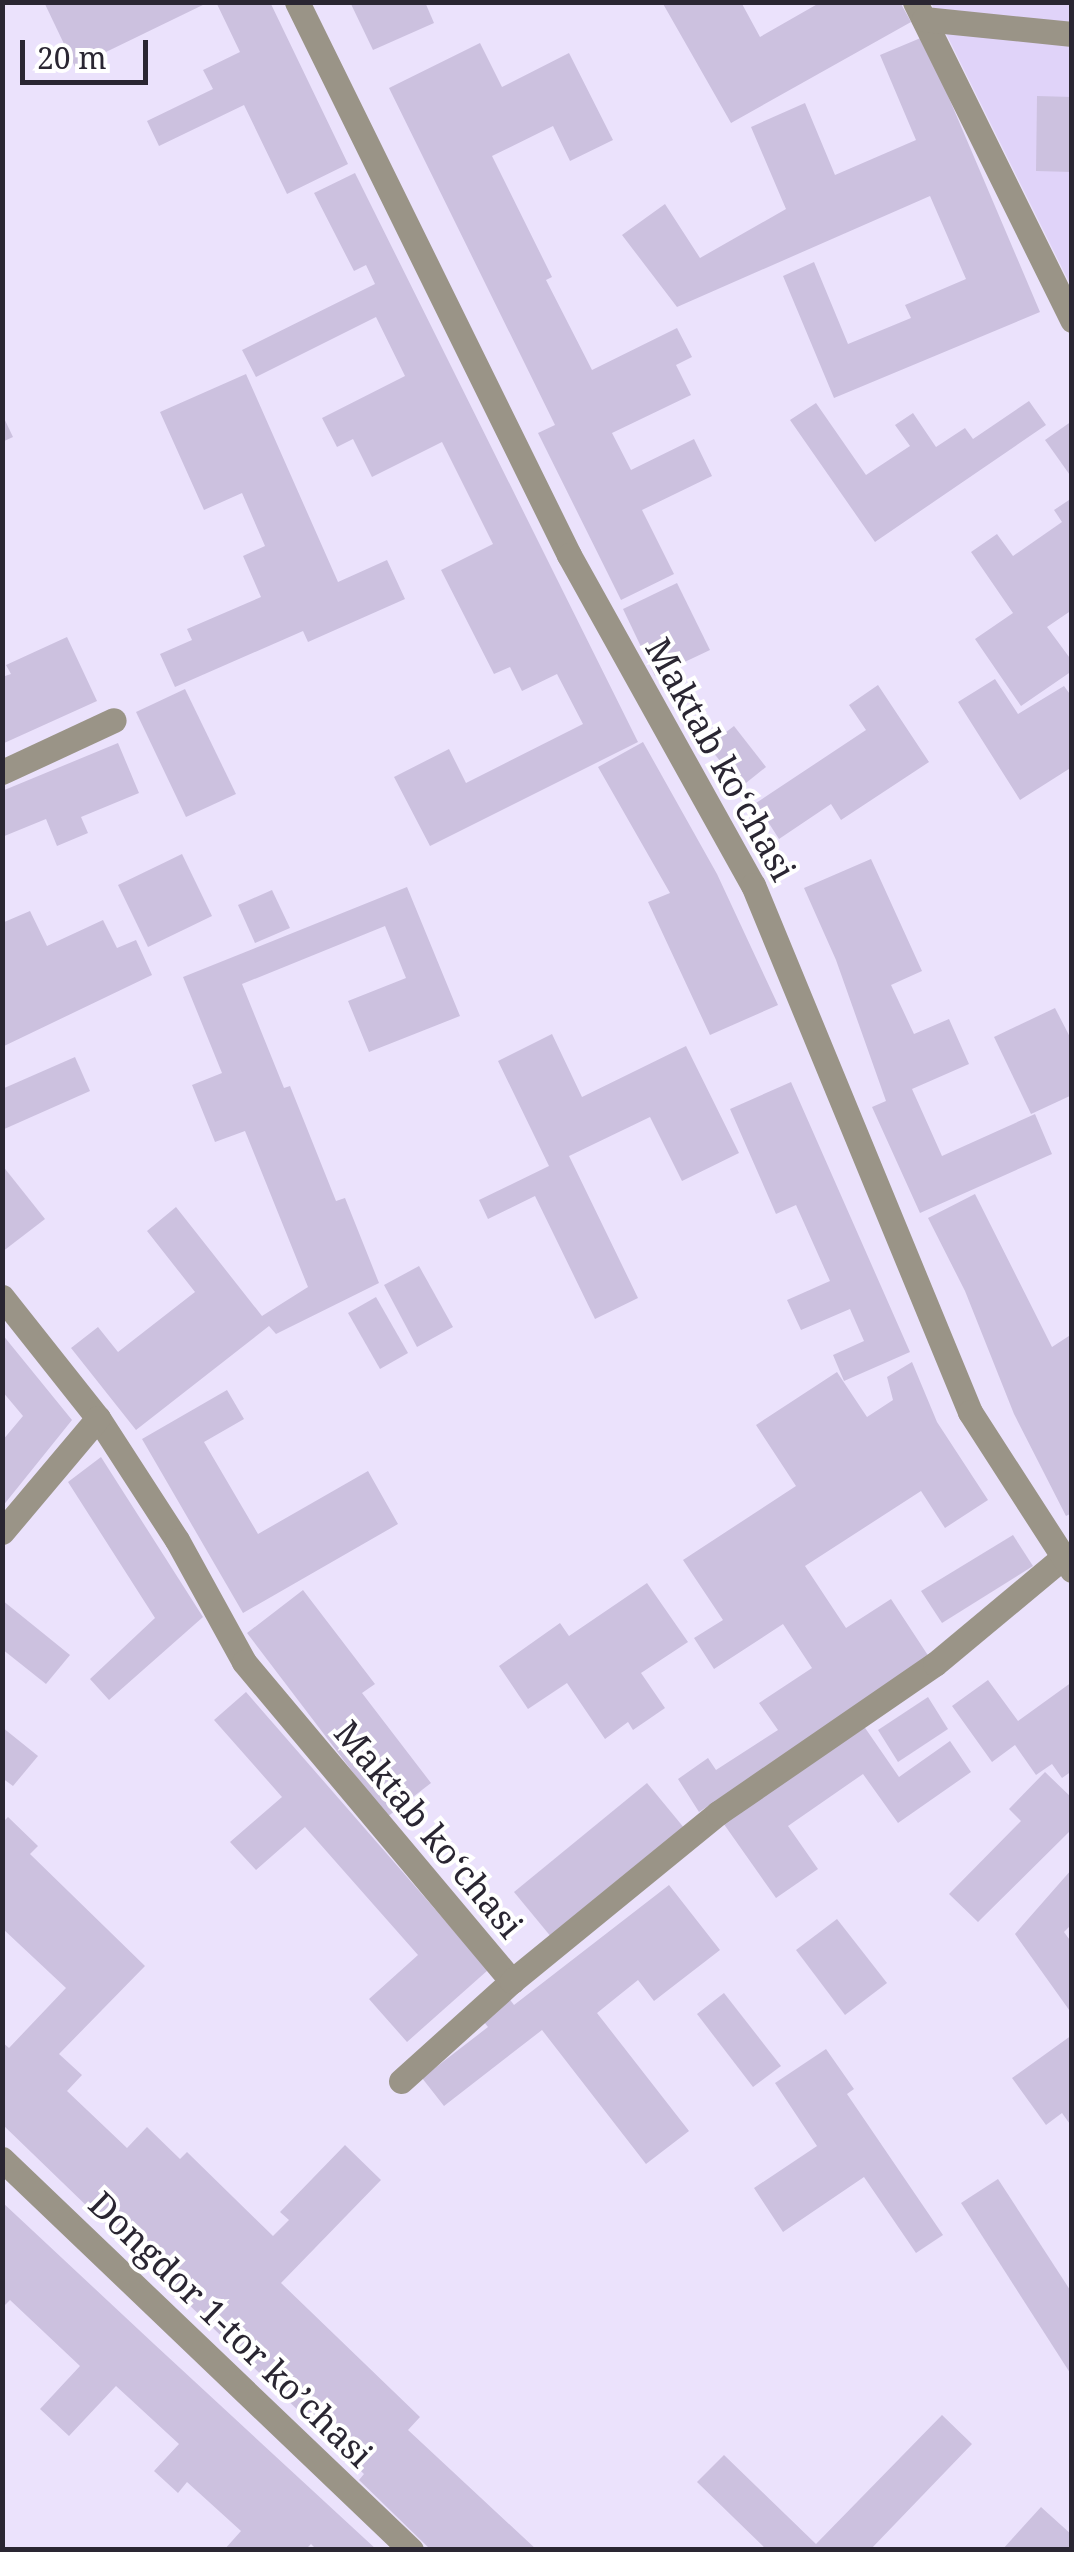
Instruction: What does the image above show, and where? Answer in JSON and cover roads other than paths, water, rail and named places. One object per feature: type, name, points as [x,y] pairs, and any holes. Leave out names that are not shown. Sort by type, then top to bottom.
[{"type":"street","name":"Maktab koʻchasi","points":[[2,1297],[98,1418],[177,1540],[244,1662],[512,1981],[718,1812],[935,1664],[1067,1564],[970,1412],[753,885],[569,555],[297,2]]},
{"type":"street","points":[[920,11],[1072,34]]},
{"type":"street","points":[[920,11],[1072,320]]},
{"type":"street","points":[[2,772],[114,720]]},
{"type":"street","points":[[2,1532],[98,1418]]},
{"type":"street","points":[[401,2082],[512,1981]]},
{"type":"street","name":"Dongdor 1-tor koʼchasi","points":[[2,2159],[411,2550]]}]
